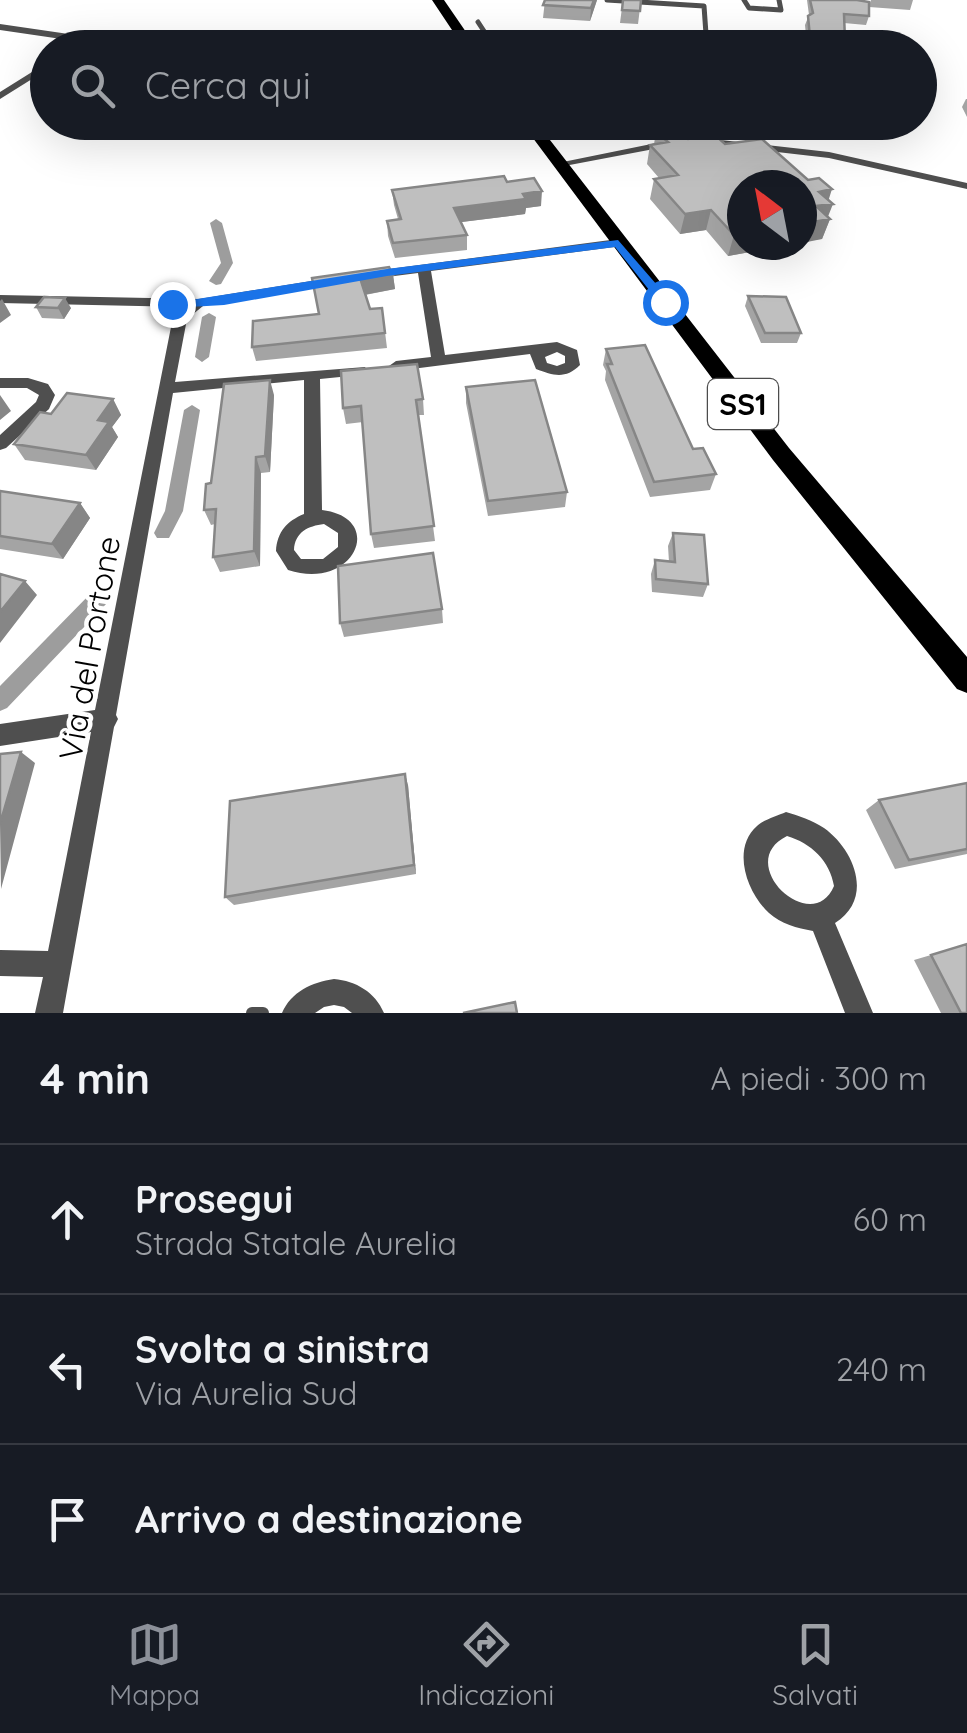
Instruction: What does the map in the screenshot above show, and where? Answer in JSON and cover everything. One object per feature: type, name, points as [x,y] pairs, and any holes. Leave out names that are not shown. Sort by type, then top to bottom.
[{"type":"main road","points":[[438,0],[458,30]]},
{"type":"main road","name":"SS1","points":[[541,140],[780,454],[966,676]]},
{"type":"street","points":[[0,27],[30,31]]},
{"type":"street","points":[[0,96],[30,76]]},
{"type":"street","points":[[559,164],[674,142],[718,142],[829,155],[967,186]]},
{"type":"street","points":[[0,299],[199,302],[387,272],[618,243]]},
{"type":"street","points":[[424,270],[439,362]]},
{"type":"street","name":"Via del Portone","points":[[49,1013],[180,317],[199,302]]},
{"type":"street","points":[[167,388],[545,348]]},
{"type":"street","points":[[312,374],[313,518]]},
{"type":"street","points":[[0,383],[28,383],[42,388],[47,396],[43,405],[0,444]]},
{"type":"street","points":[[0,735],[107,719]]},
{"type":"street","points":[[820,917],[858,1013]]},
{"type":"street","points":[[0,963],[60,964]]},
{"type":"street","points":[[296,1013],[318,994],[333,990],[349,993],[370,1013]]},
{"type":"lane","points":[[608,0],[705,3],[706,30]]},
{"type":"lane","points":[[744,0],[749,8],[780,10],[779,0]]},
{"type":"lane","points":[[478,22],[484,30]]},
{"type":"lane","points":[[252,1013],[264,1013]]},
{"type":"building","points":[[545,0],[594,0],[591,8],[543,5]]},
{"type":"building","points":[[623,0],[641,0],[640,11],[622,10]]},
{"type":"building","points":[[810,0],[869,2],[869,16],[844,14],[845,30],[809,30],[808,16],[813,13]]},
{"type":"building","points":[[666,140],[721,140],[725,144],[763,140],[797,170],[727,170],[727,227],[711,210],[685,214],[654,179],[678,175],[650,145],[668,142]]},
{"type":"building","points":[[504,176],[507,182],[534,178],[542,191],[523,194],[526,199],[454,208],[467,235],[393,243],[387,221],[401,219],[392,190]]},
{"type":"building","points":[[817,178],[832,189],[819,192],[833,204],[817,206]]},
{"type":"building","points":[[817,207],[830,219],[817,221]]},
{"type":"building","points":[[389,267],[393,275],[361,281],[370,309],[382,308],[385,333],[252,347],[253,321],[319,314],[312,278]]},
{"type":"building","points":[[748,296],[786,297],[801,333],[765,333]]},
{"type":"building","points":[[44,297],[65,298],[58,308],[36,307]]},
{"type":"building","points":[[645,345],[693,449],[703,448],[716,474],[654,482],[607,364],[612,364],[606,349]]},
{"type":"building","points":[[417,364],[423,399],[416,400],[434,526],[371,534],[361,406],[343,408],[341,371]]},
{"type":"building","points":[[270,380],[265,456],[256,457],[254,551],[213,557],[216,509],[204,510],[224,384]]},
{"type":"building","points":[[535,380],[567,492],[488,501],[466,387]]},
{"type":"building","points":[[67,393],[113,399],[98,420],[109,422],[86,455],[14,444],[40,412],[51,414]]},
{"type":"building","points":[[0,491],[80,503],[52,544],[0,536]]},
{"type":"building","points":[[673,533],[704,535],[708,584],[656,579],[655,560],[675,562]]},
{"type":"building","points":[[433,553],[442,609],[340,623],[338,566]]},
{"type":"building","points":[[0,574],[25,581],[0,612]]},
{"type":"building","points":[[21,752],[0,824],[0,754]]},
{"type":"building","points":[[405,774],[414,865],[225,897],[230,801]]},
{"type":"building","points":[[967,783],[967,849],[909,860],[879,800]]},
{"type":"building","points":[[967,944],[967,1013],[961,1013],[931,955]]},
{"type":"building","points":[[515,1002],[517,1013],[463,1013]]},
{"type":"waterway","points":[[216,223],[227,263],[216,281]]},
{"type":"waterway","points":[[202,357],[209,317]]},
{"type":"waterway","points":[[163,533],[174,511],[192,410]]},
{"type":"waterway","points":[[0,701],[100,597]]},
{"type":"route","points":[[172,304],[224,301],[387,272],[618,243],[665,302]]}]
